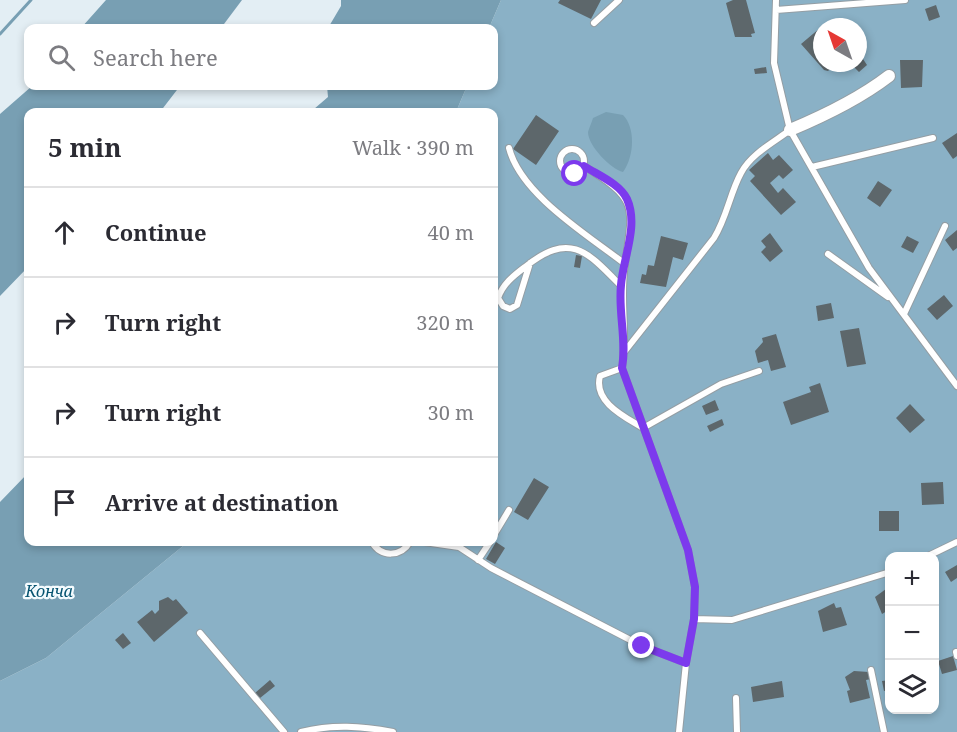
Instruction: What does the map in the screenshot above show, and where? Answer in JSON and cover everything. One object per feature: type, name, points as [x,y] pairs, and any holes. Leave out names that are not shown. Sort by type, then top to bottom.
[{"type":"street","points":[[790,130],[825,116],[866,94],[889,76]]},
{"type":"lane","points":[[594,23],[619,0]]},
{"type":"lane","points":[[776,0],[774,63],[790,130],[845,229],[892,300],[957,386]]},
{"type":"lane","points":[[776,9],[905,0]]},
{"type":"lane","points":[[625,351],[714,238],[724,222],[741,172],[753,158],[790,130]]},
{"type":"lane","points":[[812,167],[933,138]]},
{"type":"lane","points":[[509,148],[511,156],[531,185],[551,207],[625,264]]},
{"type":"lane","points":[[572,149],[580,152],[584,158],[584,166],[575,174],[567,172],[560,163],[562,155],[572,149]]},
{"type":"lane","points":[[584,166],[614,185],[627,198],[632,219],[621,286],[625,351],[622,368],[688,550],[695,587],[694,619],[686,663],[679,732]]},
{"type":"lane","points":[[904,314],[945,226]]},
{"type":"lane","points":[[530,263],[517,305],[510,309],[503,306],[498,298],[502,287],[542,252],[557,247],[591,255],[621,286]]},
{"type":"lane","points":[[828,254],[892,300]]},
{"type":"lane","points":[[622,368],[600,376],[598,382],[603,399],[643,428]]},
{"type":"lane","points":[[643,428],[721,384],[759,371]]},
{"type":"lane","points":[[498,528],[509,510]]},
{"type":"lane","points":[[936,552],[957,542]]},
{"type":"lane","points":[[375,546],[378,550],[392,554],[407,546]]},
{"type":"lane","points":[[452,546],[459,547],[478,560],[642,646],[686,663]]},
{"type":"lane","points":[[478,560],[487,546]]},
{"type":"lane","points":[[694,619],[732,620],[885,574]]},
{"type":"lane","points":[[200,633],[284,732]]},
{"type":"lane","points":[[872,670],[884,732]]},
{"type":"lane","points":[[736,698],[737,732]]},
{"type":"lane","points":[[301,732],[327,726],[366,727],[393,732]]},
{"type":"shaded area","points":[[501,0],[957,0],[957,732],[0,732],[0,681],[46,658],[183,546],[498,546],[498,108],[458,108],[465,90],[498,90],[498,24],[491,24]]},
{"type":"water","points":[[106,0],[242,0],[224,24],[85,24]]},
{"type":"water","points":[[341,0],[501,0],[491,24],[330,24],[341,6]]},
{"type":"water","points":[[27,90],[177,90],[163,108],[24,108],[24,271],[0,296],[0,114]]},
{"type":"water","points":[[327,90],[465,90],[458,108],[315,108],[328,97]]},
{"type":"water","points":[[606,112],[623,115],[630,127],[631,151],[623,172],[601,156],[589,138],[588,132],[593,118]]},
{"type":"water","name":"Конча","points":[[24,477],[24,546],[183,546],[46,658],[0,681],[0,502]]},
{"type":"building","points":[[560,0],[601,0],[591,19],[558,3]]},
{"type":"building","points":[[733,0],[746,0],[755,33],[751,34],[752,37],[735,37],[726,3]]},
{"type":"building","points":[[936,5],[940,17],[929,21],[925,9]]},
{"type":"building","points":[[813,34],[813,58],[801,44]]},
{"type":"building","points":[[900,60],[923,60],[922,87],[901,88]]},
{"type":"building","points":[[766,67],[767,73],[755,74],[754,69]]},
{"type":"building","points":[[536,115],[559,131],[536,165],[513,149]]},
{"type":"building","points":[[957,133],[957,156],[953,159],[942,143]]},
{"type":"building","points":[[768,153],[773,160],[779,155],[793,170],[783,179],[779,175],[770,183],[778,193],[783,188],[796,202],[781,215],[750,181],[755,176],[749,170]]},
{"type":"building","points":[[878,181],[892,190],[880,207],[867,198]]},
{"type":"building","points":[[957,230],[957,248],[953,251],[945,240]]},
{"type":"building","points":[[770,233],[783,251],[770,262],[761,252],[766,247],[761,241]]},
{"type":"building","points":[[661,236],[688,243],[683,260],[673,257],[666,287],[640,283],[642,274],[646,275],[648,265],[654,266]]},
{"type":"building","points":[[907,236],[919,242],[913,253],[901,247]]},
{"type":"building","points":[[576,255],[582,256],[580,268],[574,267]]},
{"type":"building","points":[[944,295],[953,306],[937,320],[927,309]]},
{"type":"building","points":[[831,303],[834,318],[818,321],[816,306]]},
{"type":"building","points":[[859,328],[866,364],[847,367],[840,331]]},
{"type":"building","points":[[776,334],[786,367],[771,371],[768,360],[758,363],[755,351],[763,342],[762,338]]},
{"type":"building","points":[[820,383],[829,412],[791,425],[783,402],[811,392],[809,387]]},
{"type":"building","points":[[715,400],[719,410],[706,415],[702,406]]},
{"type":"building","points":[[910,404],[925,420],[910,433],[896,418]]},
{"type":"building","points":[[722,419],[724,425],[710,432],[707,426]]},
{"type":"building","points":[[534,478],[549,487],[528,520],[514,512]]},
{"type":"building","points":[[943,482],[944,504],[922,505],[921,483]]},
{"type":"building","points":[[879,511],[899,511],[899,531],[879,531]]},
{"type":"building","points":[[498,543],[505,548],[495,564],[486,559],[494,546],[498,546]]},
{"type":"building","points":[[957,565],[957,578],[951,582],[945,572]]},
{"type":"building","points":[[885,590],[885,612],[882,614],[875,597]]},
{"type":"building","points":[[168,597],[173,601],[176,599],[188,613],[154,642],[137,622],[152,610],[155,614],[159,610],[159,601]]},
{"type":"building","points":[[834,603],[836,608],[841,607],[847,625],[823,632],[818,611]]},
{"type":"building","points":[[123,633],[131,643],[123,649],[115,640]]},
{"type":"building","points":[[953,656],[957,670],[942,674],[939,661]]},
{"type":"building","points":[[854,671],[869,672],[871,679],[866,680],[870,698],[850,703],[847,691],[850,690],[845,677]]},
{"type":"building","points":[[270,680],[275,686],[260,698],[255,693]]},
{"type":"building","points":[[782,681],[784,697],[753,702],[751,687]]},
{"type":"waterway","points":[[0,34],[31,0]]},
{"type":"route","points":[[575,174],[584,166],[614,185],[627,198],[632,219],[621,286],[625,351],[622,368],[688,550],[695,587],[694,619],[686,663],[642,646]]}]
